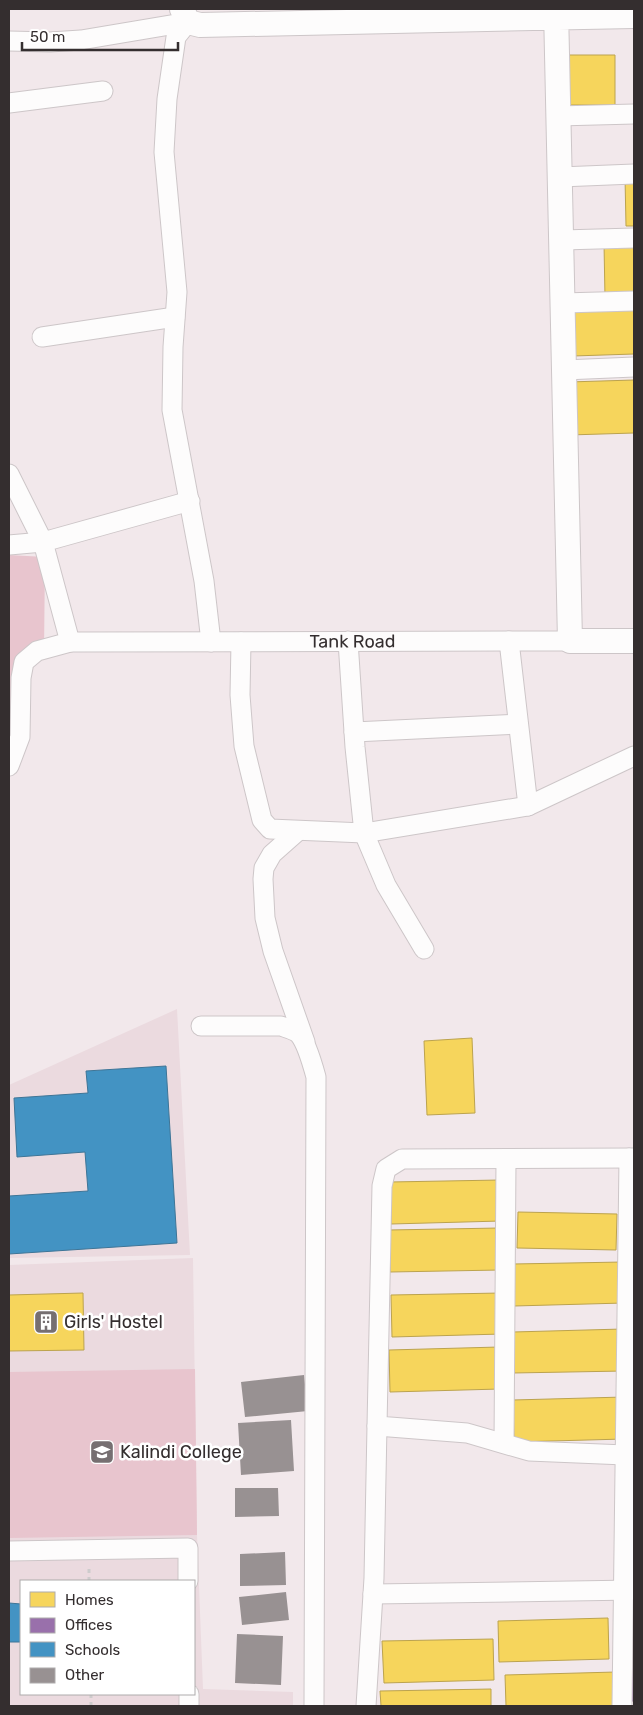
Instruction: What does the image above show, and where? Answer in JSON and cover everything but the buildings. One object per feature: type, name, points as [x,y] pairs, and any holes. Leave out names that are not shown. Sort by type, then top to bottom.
[{"type":"street","points":[[556,13],[570,641]]},
{"type":"street","points":[[9,41],[50,42],[81,40],[185,15],[200,25],[556,13],[634,16]]},
{"type":"street","points":[[185,15],[176,37],[167,99],[164,152],[177,292],[172,410],[204,581],[211,642]]},
{"type":"street","points":[[9,103],[103,91]]},
{"type":"street","points":[[558,116],[634,114]]},
{"type":"street","points":[[560,177],[634,174]]},
{"type":"street","points":[[562,240],[634,238]]},
{"type":"street","points":[[563,303],[634,301]]},
{"type":"street","points":[[42,337],[175,317]]},
{"type":"street","points":[[564,370],[634,367]]},
{"type":"street","points":[[9,474],[43,542],[70,642]]},
{"type":"street","points":[[9,545],[43,542],[190,500]]},
{"type":"street","points":[[348,641],[354,732],[364,833],[386,885],[424,949]]},
{"type":"street","points":[[508,641],[528,806]]},
{"type":"street","name":"Tank Road","points":[[9,766],[20,737],[21,678],[24,662],[37,651],[70,642],[634,641]]},
{"type":"street","points":[[241,642],[240,694],[244,746],[262,820],[270,828],[298,831],[364,833],[528,806],[634,756]]},
{"type":"street","points":[[354,732],[518,724]]},
{"type":"street","points":[[298,831],[272,854],[264,868],[263,880],[265,918],[271,942],[316,1076],[314,1706]]},
{"type":"street","points":[[201,1026],[281,1026],[299,1034],[308,1051]]},
{"type":"street","points":[[366,1706],[373,1594],[382,1186],[386,1169],[402,1159],[632,1158],[628,1448],[629,1590],[622,1706]]},
{"type":"street","points":[[504,1443],[506,1160]]},
{"type":"street","points":[[377,1426],[467,1433],[529,1451],[628,1448]]},
{"type":"street","points":[[9,1551],[188,1548],[188,1580]]},
{"type":"street","points":[[373,1594],[629,1590]]},
{"type":"shaded area","points":[[9,555],[45,557],[44,653],[24,660],[9,751]]},
{"type":"shaded area","points":[[177,1009],[190,1255],[9,1258],[9,1085]]},
{"type":"shaded area","name":"Kalindi College","points":[[193,1258],[197,1535],[203,1689],[293,1692],[293,1706],[9,1706],[9,1265]]},
{"type":"shaded area","points":[[195,1369],[197,1535],[9,1538],[9,1372]]},
{"type":"place","name":"Girls' Hostel","points":[[46,1322]]},
{"type":"place","name":"Kalindi College","points":[[102,1452]]}]
